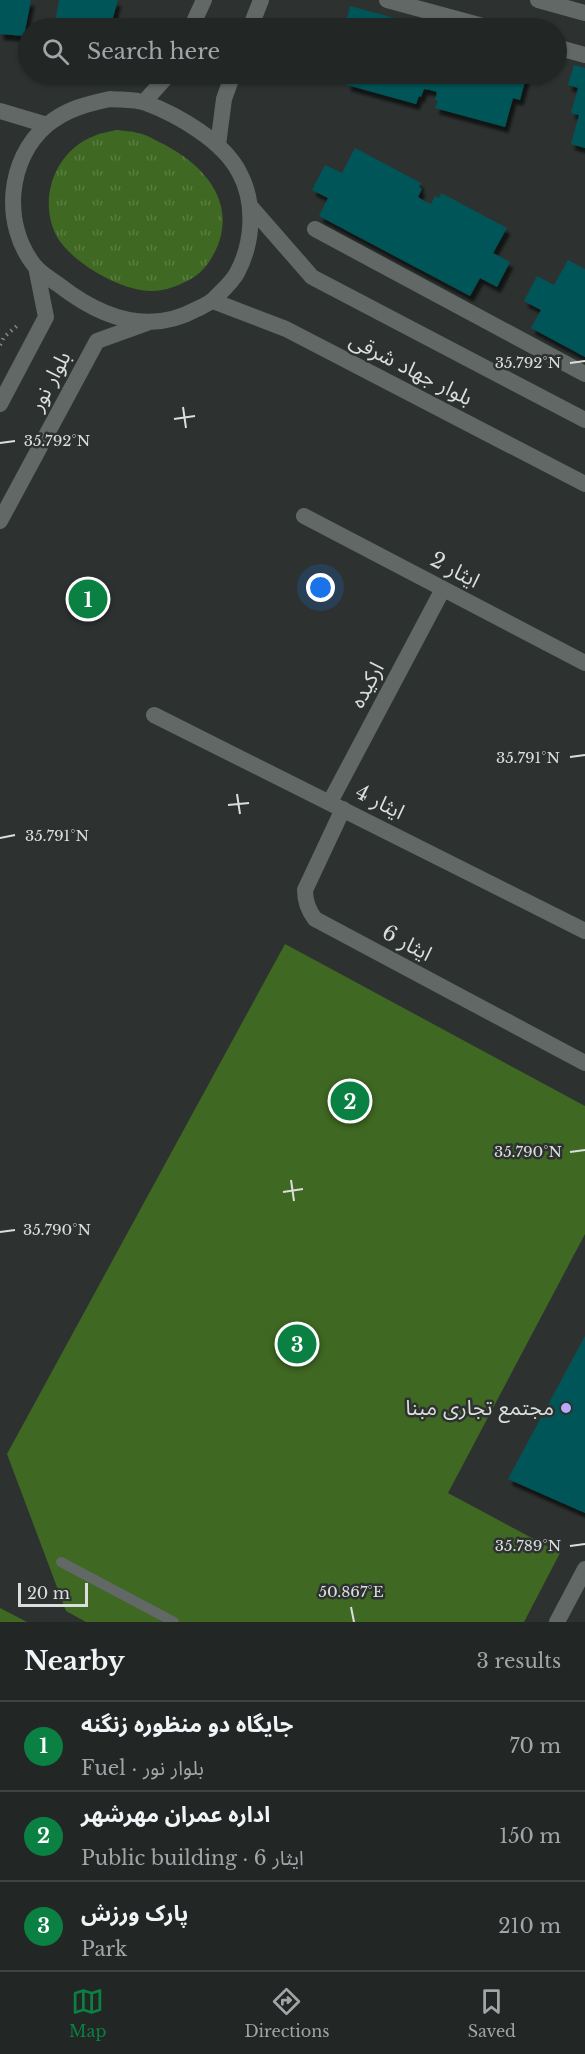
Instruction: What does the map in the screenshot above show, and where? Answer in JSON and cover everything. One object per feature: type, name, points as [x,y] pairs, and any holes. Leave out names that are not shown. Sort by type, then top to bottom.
[{"type":"street","points":[[196,18],[204,0]]},
{"type":"street","points":[[254,18],[261,0]]},
{"type":"street","points":[[387,0],[453,18]]},
{"type":"street","points":[[538,0],[585,13]]},
{"type":"street","points":[[567,50],[585,55]]},
{"type":"street","points":[[144,102],[161,84]]},
{"type":"street","points":[[218,145],[224,99],[229,84]]},
{"type":"street","points":[[110,99],[144,102],[183,121],[218,145],[239,172],[250,206],[249,241],[236,274],[213,301],[182,318],[147,323],[113,317],[78,300],[36,267],[24,250],[13,218],[14,184],[26,152],[47,125],[76,107],[110,99]]},
{"type":"street","points":[[0,111],[47,125]]},
{"type":"street","points":[[0,205],[13,218]]},
{"type":"street","name":"بلوار جهاد شرقی","points":[[250,206],[312,277],[585,420]]},
{"type":"street","points":[[315,230],[585,374]]},
{"type":"street","name":"بلوار نور","points":[[0,404],[46,317],[36,267]]},
{"type":"street","name":"بلوار جهاد شرقی","points":[[213,301],[286,329],[585,484]]},
{"type":"street","name":"بلوار نور","points":[[0,521],[96,341],[147,323]]},
{"type":"street","name":"ایثار 2","points":[[304,516],[585,663]]},
{"type":"street","name":"ارکیده","points":[[337,805],[443,589]]},
{"type":"street","name":"ایثار 4","points":[[154,715],[585,931]]},
{"type":"street","name":"ایثار 6","points":[[337,805],[305,891],[308,910],[315,920],[585,1063]]},
{"type":"street","points":[[557,1622],[585,1569]]},
{"type":"lane","points":[[61,1562],[174,1622]]},
{"type":"green space","points":[[116,130],[143,134],[188,159],[200,170],[218,196],[222,211],[222,228],[218,245],[202,271],[179,285],[151,291],[125,286],[84,265],[56,235],[49,206],[50,191],[60,164],[80,143],[96,135]]},
{"type":"green space","points":[[285,944],[585,1106],[585,1234],[448,1493],[560,1553],[524,1622],[86,1622],[66,1611],[7,1454]]},
{"type":"green space","points":[[0,1608],[27,1622],[0,1622]]},
{"type":"building","points":[[0,0],[31,0],[28,18],[18,18],[18,36],[0,34]]},
{"type":"building","points":[[59,0],[118,0],[113,18],[56,18]]},
{"type":"building","points":[[350,6],[394,18],[347,18]]},
{"type":"building","points":[[574,65],[585,68],[585,148],[571,144],[579,115],[571,113],[578,88],[568,85]]},
{"type":"building","points":[[524,84],[520,100],[513,98],[505,127],[435,108],[438,101],[435,100],[437,92],[430,90],[424,89],[416,104],[347,85]]},
{"type":"building","points":[[355,148],[421,183],[419,187],[422,189],[418,197],[424,201],[431,204],[435,196],[439,198],[441,193],[507,228],[493,253],[510,262],[497,287],[480,278],[470,296],[319,216],[328,198],[312,190],[325,165],[342,173]]},
{"type":"building","points":[[568,260],[585,269],[585,357],[531,328],[541,310],[524,301],[537,276],[554,285]]},
{"type":"building","name":"مجتمع تجاری مبنا","points":[[585,1336],[585,1513],[508,1479]]},
{"type":"place","name":"جایگاه دو منظوره زنگنه","points":[[88,599]]},
{"type":"place","name":"اداره عمران مهرشهر","points":[[350,1101]]},
{"type":"place","name":"پارک ورزش","points":[[297,1344]]},
{"type":"place","name":"مجتمع تجاری مبنا","points":[[566,1408]]}]
